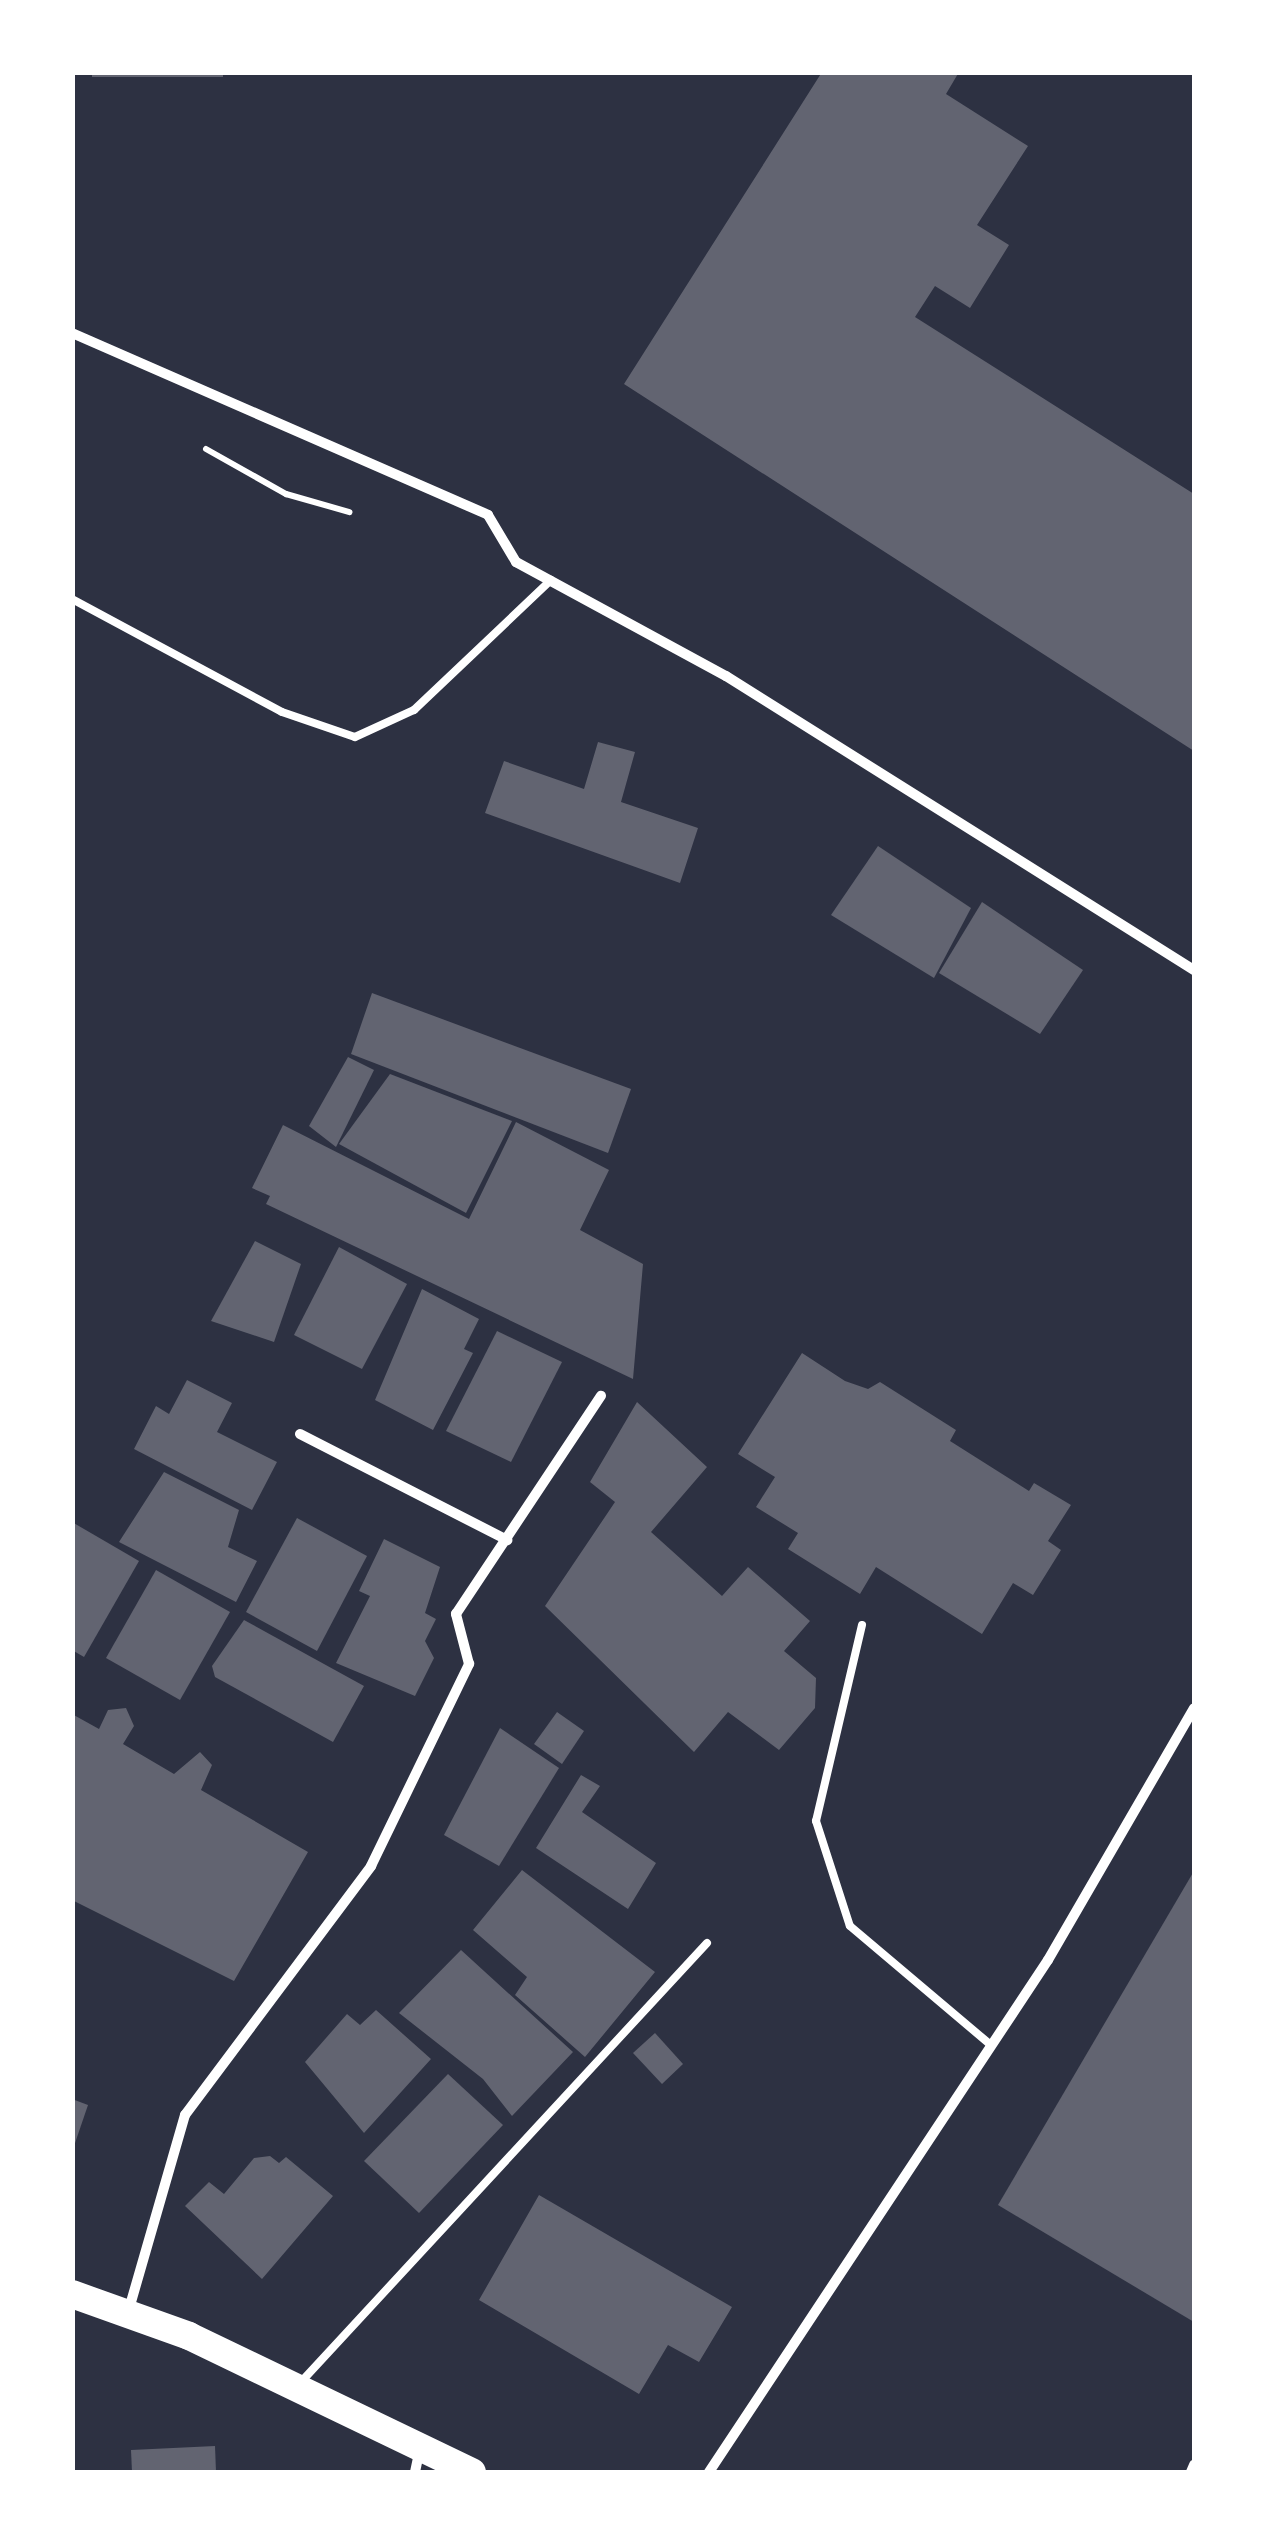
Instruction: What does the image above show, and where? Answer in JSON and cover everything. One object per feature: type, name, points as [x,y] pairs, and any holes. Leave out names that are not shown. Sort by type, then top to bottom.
[{"type":"highway","points":[[72,2294],[129,2310],[421,2442],[472,2472]]},
{"type":"street","points":[[72,333],[488,514],[516,562],[726,676],[1194,970]]},
{"type":"street","points":[[129,2310],[185,2115],[371,1866],[469,1664],[456,1614],[601,1396]]},
{"type":"street","points":[[300,1434],[507,1540]]},
{"type":"street","points":[[709,2472],[992,2045],[1194,1708]]},
{"type":"street","points":[[415,2472],[421,2442]]},
{"type":"street","points":[[1191,2472],[1194,2465]]},
{"type":"lane","points":[[72,600],[282,712],[355,737],[414,710],[551,580]]},
{"type":"lane","points":[[862,1625],[816,1821],[850,1926],[992,2045]]},
{"type":"lane","points":[[298,2386],[708,1944]]},
{"type":"building","points":[[92,72],[223,72],[223,77],[92,77]]},
{"type":"building","points":[[822,72],[959,72],[946,94],[1028,146],[977,225],[1009,245],[970,308],[935,286],[915,317],[1194,494],[1194,751],[624,384]]},
{"type":"building","points":[[598,742],[635,752],[621,802],[698,828],[680,883],[485,813],[504,761],[584,789]]},
{"type":"building","points":[[878,846],[971,908],[934,978],[831,915]]},
{"type":"building","points":[[982,902],[1083,970],[1040,1034],[939,973]]},
{"type":"building","points":[[372,993],[631,1089],[608,1153],[351,1054]]},
{"type":"building","points":[[348,1057],[374,1070],[336,1147],[309,1126]]},
{"type":"building","points":[[390,1074],[512,1121],[466,1213],[339,1144]]},
{"type":"building","points":[[516,1122],[609,1170],[580,1230],[643,1264],[633,1379],[266,1204],[270,1196],[252,1188],[283,1125],[469,1219]]},
{"type":"building","points":[[255,1241],[301,1264],[274,1342],[211,1321]]},
{"type":"building","points":[[339,1247],[407,1284],[362,1369],[294,1335]]},
{"type":"building","points":[[422,1289],[479,1319],[464,1349],[473,1353],[433,1430],[375,1400]]},
{"type":"building","points":[[497,1331],[562,1362],[511,1462],[446,1431]]},
{"type":"building","points":[[802,1353],[845,1381],[868,1389],[880,1382],[956,1430],[950,1441],[1029,1491],[1034,1483],[1071,1505],[1048,1541],[1061,1550],[1033,1595],[1013,1583],[982,1634],[876,1567],[860,1594],[788,1549],[798,1533],[756,1507],[775,1477],[738,1454]]},
{"type":"building","points":[[187,1380],[232,1403],[217,1432],[277,1462],[252,1510],[134,1449],[156,1406],[169,1414]]},
{"type":"building","points":[[637,1402],[707,1467],[651,1532],[722,1596],[748,1567],[810,1621],[784,1651],[816,1678],[815,1708],[779,1750],[728,1712],[694,1752],[545,1606],[615,1502],[590,1482]]},
{"type":"building","points":[[164,1472],[239,1510],[228,1547],[257,1561],[236,1602],[119,1542]]},
{"type":"building","points":[[297,1518],[367,1556],[317,1651],[246,1612]]},
{"type":"building","points":[[72,1522],[139,1561],[84,1657],[72,1650]]},
{"type":"building","points":[[384,1539],[440,1567],[425,1613],[436,1619],[425,1641],[434,1658],[415,1696],[336,1663],[370,1596],[359,1591]]},
{"type":"building","points":[[156,1570],[230,1612],[180,1700],[106,1658]]},
{"type":"building","points":[[244,1620],[364,1686],[333,1742],[215,1677],[212,1666]]},
{"type":"building","points":[[126,1708],[134,1726],[123,1744],[174,1774],[200,1752],[212,1765],[201,1790],[308,1852],[234,1981],[72,1900],[72,1714],[99,1729],[108,1710]]},
{"type":"building","points":[[557,1712],[584,1731],[562,1764],[534,1744]]},
{"type":"building","points":[[500,1728],[559,1768],[499,1866],[444,1835]]},
{"type":"building","points":[[581,1775],[600,1786],[582,1812],[656,1863],[628,1909],[536,1848]]},
{"type":"building","points":[[522,1870],[655,1972],[585,2057],[515,1995],[527,1977],[473,1930]]},
{"type":"building","points":[[1194,1871],[1194,2322],[998,2205]]},
{"type":"building","points":[[461,1950],[573,2052],[512,2116],[483,2079],[399,2013]]},
{"type":"building","points":[[376,2010],[431,2059],[364,2133],[305,2062],[347,2014],[360,2025]]},
{"type":"building","points":[[655,2033],[683,2064],[662,2084],[633,2053]]},
{"type":"building","points":[[448,2074],[503,2125],[419,2213],[364,2161]]},
{"type":"building","points":[[72,2099],[88,2105],[73,2149],[72,2149]]},
{"type":"building","points":[[270,2156],[279,2163],[286,2157],[333,2196],[262,2279],[185,2206],[209,2182],[224,2194],[254,2158]]},
{"type":"building","points":[[539,2195],[732,2307],[699,2362],[668,2345],[639,2394],[479,2300]]},
{"type":"building","points":[[215,2446],[216,2472],[132,2472],[131,2450]]}]
